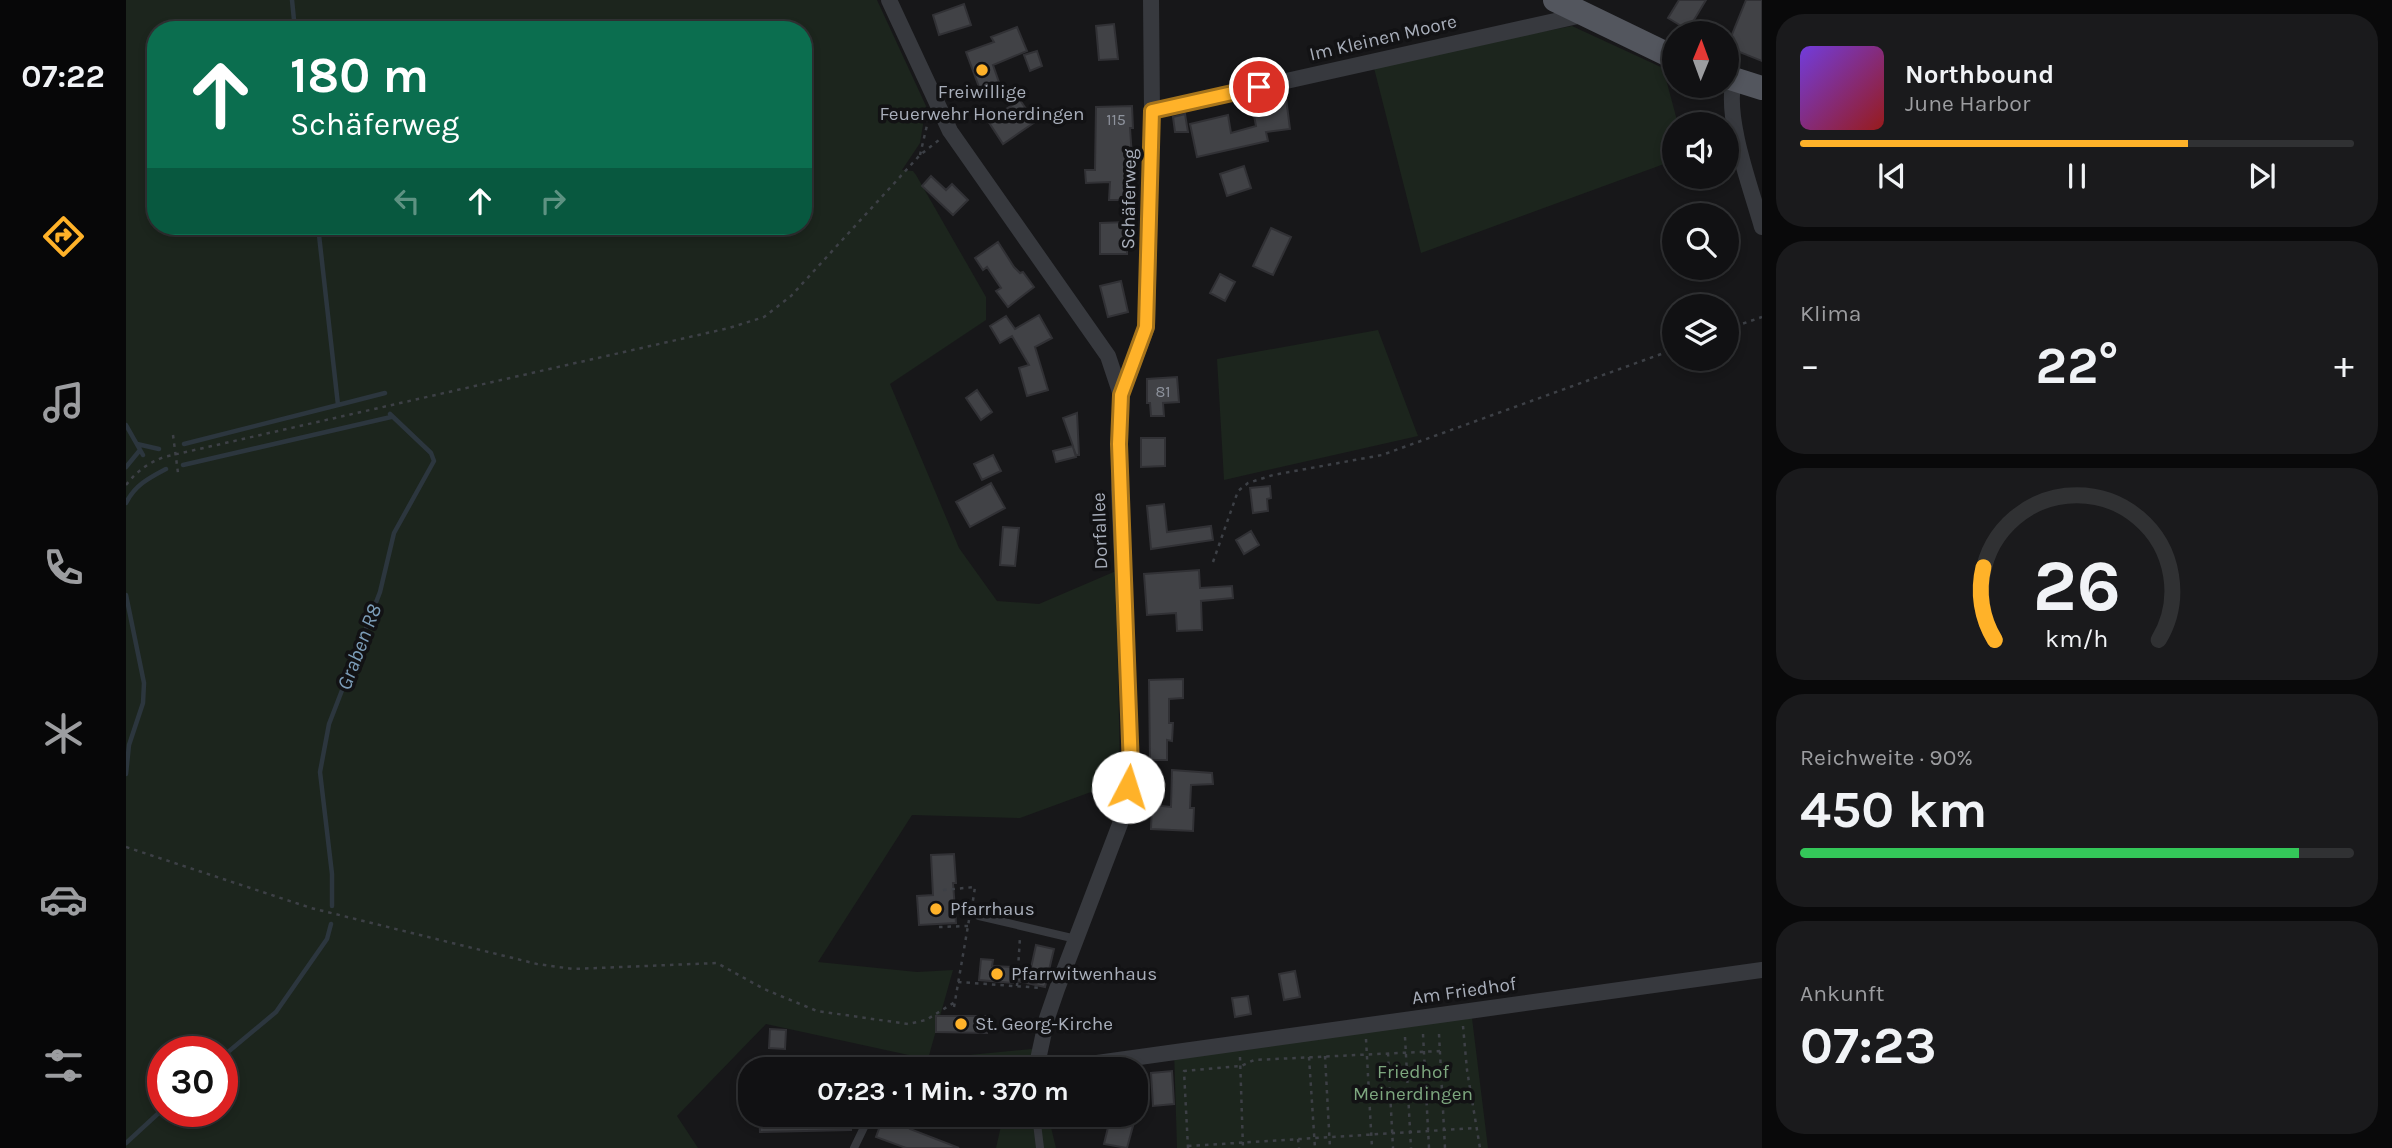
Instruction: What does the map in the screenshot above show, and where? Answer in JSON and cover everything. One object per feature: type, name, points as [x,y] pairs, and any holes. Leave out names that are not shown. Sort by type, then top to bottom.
[{"type":"main road","points":[[1555,0],[1662,52]]},
{"type":"main road","points":[[1740,81],[1762,88]]},
{"type":"street","name":"Dorfallee","points":[[889,0],[950,131],[1108,356],[1121,395],[1119,490],[1131,768],[1120,824],[1057,989],[1039,1057]]},
{"type":"street","name":"Schäferweg","points":[[1121,395],[1146,327],[1152,111],[1151,0]]},
{"type":"street","name":"Im Kleinen Moore","points":[[1152,111],[1582,15]]},
{"type":"street","points":[[1732,98],[1738,144],[1762,227]]},
{"type":"street","points":[[1108,356],[1139,347]]},
{"type":"street","name":"Am Friedhof","points":[[1142,1057],[1762,970]]},
{"type":"lane","points":[[979,916],[1076,939]]},
{"type":"lane","points":[[853,1148],[864,1127]]},
{"type":"lane","points":[[1037,1127],[1040,1148]]},
{"type":"path","points":[[920,155],[933,99]]},
{"type":"path","points":[[126,485],[134,474],[151,462],[176,455],[729,328],[764,317],[791,296],[920,155],[950,131]]},
{"type":"path","points":[[1739,326],[1762,317]]},
{"type":"path","points":[[1213,562],[1238,491],[1248,483],[1273,475],[1382,455],[1662,354]]},
{"type":"path","points":[[173,435],[178,473]]},
{"type":"path","points":[[126,847],[311,908],[537,964],[573,969],[717,963],[764,989],[817,1011],[908,1024],[926,1020],[955,1004],[975,887],[943,890]]},
{"type":"path","points":[[939,927],[968,926]]},
{"type":"path","points":[[1017,986],[1022,926]]},
{"type":"path","points":[[958,982],[1057,989]]},
{"type":"path","points":[[1461,1012],[1480,1148]]},
{"type":"path","points":[[1365,1026],[1373,1148]]},
{"type":"path","points":[[1423,1034],[1429,1148]]},
{"type":"path","points":[[1440,1034],[1445,1148]]},
{"type":"path","points":[[1405,1037],[1411,1148]]},
{"type":"path","points":[[1240,1043],[1243,1148]]},
{"type":"path","points":[[1440,1051],[1254,1060],[1241,1066],[1184,1071],[1188,1147],[1476,1128]]},
{"type":"path","points":[[1388,1053],[1393,1148]]},
{"type":"path","points":[[1325,1056],[1330,1148]]},
{"type":"path","points":[[1309,1057],[1315,1148]]},
{"type":"path","points":[[1298,1139],[1299,1148]]},
{"type":"green space","points":[[126,0],[877,0],[926,106],[920,143],[902,170],[913,171],[916,175],[986,297],[986,320],[890,384],[959,548],[997,601],[1039,604],[1116,571],[1120,770],[1110,785],[1020,818],[912,815],[818,962],[917,972],[953,970],[929,1057],[918,1057],[766,1024],[677,1116],[698,1148],[126,1148]]},
{"type":"green space","points":[[1572,26],[1662,68],[1662,98],[1671,98],[1675,112],[1662,112],[1662,165],[1421,253],[1373,64]]},
{"type":"green space","points":[[1378,330],[1418,436],[1224,480],[1217,359]]},
{"type":"green space","name":"Friedhof Meinerdingen","points":[[1471,1010],[1488,1148],[1177,1148],[1174,1049]]},
{"type":"green space","points":[[1032,1049],[1034,1057],[949,1057]]},
{"type":"green space","points":[[1001,1127],[1051,1127],[1056,1148],[996,1148]]},
{"type":"building","points":[[1679,0],[1706,0],[1693,21],[1673,21],[1668,18]]},
{"type":"building","points":[[1746,0],[1762,0],[1762,61],[1740,52],[1740,21],[1738,21]]},
{"type":"building","points":[[964,4],[971,25],[939,35],[933,15]]},
{"type":"building","points":[[1114,24],[1118,59],[1099,60],[1096,26]]},
{"type":"building","points":[[1017,27],[1027,51],[993,65],[1001,88],[982,95],[966,52],[994,42],[991,37]]},
{"type":"building","points":[[1037,51],[1042,66],[1030,71],[1024,55]]},
{"type":"building","points":[[1263,97],[1264,101],[1286,98],[1290,129],[1266,132],[1268,141],[1197,157],[1190,124],[1228,115],[1231,133],[1256,126],[1251,100]]},
{"type":"building","points":[[1020,100],[1035,122],[1003,144],[988,121]]},
{"type":"building","points":[[1132,106],[1133,128],[1130,128],[1135,200],[1109,200],[1110,182],[1086,183],[1085,170],[1095,170],[1096,107]]},
{"type":"building","points":[[1185,114],[1188,132],[1175,132],[1173,117]]},
{"type":"building","points":[[1244,166],[1251,188],[1227,196],[1220,174]]},
{"type":"building","points":[[931,176],[946,190],[952,184],[968,200],[953,215],[922,186]]},
{"type":"building","points":[[1127,222],[1127,254],[1100,254],[1100,223]]},
{"type":"building","points":[[1271,228],[1291,237],[1273,275],[1253,266]]},
{"type":"building","points":[[998,242],[1014,267],[1020,273],[1023,272],[1034,287],[1008,307],[996,291],[1001,288],[987,267],[983,270],[975,258]]},
{"type":"building","points":[[1220,274],[1235,282],[1225,301],[1210,293]]},
{"type":"building","points":[[1121,281],[1128,312],[1108,317],[1100,286]]},
{"type":"building","points":[[1039,315],[1052,338],[1035,347],[1048,390],[1027,396],[1019,368],[1029,365],[1012,336],[1000,343],[990,326],[1006,316],[1015,329]]},
{"type":"building","points":[[1177,377],[1179,402],[1163,403],[1164,416],[1151,416],[1150,403],[1147,403],[1147,379]]},
{"type":"building","points":[[977,390],[992,412],[981,420],[966,398]]},
{"type":"building","points":[[1077,413],[1079,455],[1076,455],[1073,447],[1076,457],[1056,462],[1053,451],[1073,446],[1063,418]]},
{"type":"building","points":[[1141,438],[1165,438],[1165,466],[1141,467]]},
{"type":"building","points":[[993,455],[1001,471],[982,480],[974,464]]},
{"type":"building","points":[[991,483],[1005,508],[970,527],[956,502]]},
{"type":"building","points":[[1270,486],[1268,511],[1253,513],[1250,488]]},
{"type":"building","points":[[1164,504],[1167,532],[1211,526],[1213,540],[1151,549],[1147,506]]},
{"type":"building","points":[[1003,527],[1019,528],[1015,566],[1000,565]]},
{"type":"building","points":[[1251,531],[1259,545],[1244,554],[1236,540]]},
{"type":"building","points":[[1199,570],[1200,588],[1232,586],[1233,598],[1201,601],[1202,630],[1177,631],[1176,613],[1147,615],[1144,574]]},
{"type":"building","points":[[1183,679],[1183,698],[1169,699],[1169,723],[1173,723],[1172,741],[1167,740],[1167,760],[1150,760],[1149,680]]},
{"type":"building","points":[[1172,770],[1212,773],[1213,784],[1191,785],[1193,831],[1151,829],[1152,805],[1171,807]]},
{"type":"building","points":[[954,854],[956,923],[919,925],[917,896],[933,895],[931,855]]},
{"type":"building","points":[[1036,945],[1054,949],[1045,987],[1013,980],[1013,983],[979,980],[981,959],[993,960],[992,966],[1031,968]]},
{"type":"building","points":[[1295,971],[1300,997],[1284,1000],[1279,974]]},
{"type":"building","points":[[1248,996],[1251,1014],[1235,1017],[1232,998]]},
{"type":"building","name":"St. Georg-Kirche","points":[[936,1016],[987,1016],[987,1033],[936,1032]]},
{"type":"building","points":[[770,1029],[786,1030],[785,1049],[769,1048]]},
{"type":"building","points":[[1172,1071],[1174,1104],[1153,1106],[1151,1073]]},
{"type":"building","points":[[760,1127],[851,1127],[851,1130],[760,1132]]},
{"type":"building","points":[[880,1127],[911,1127],[910,1129],[959,1148],[906,1148],[876,1137]]},
{"type":"building","points":[[1108,1127],[1133,1127],[1127,1148],[1104,1144]]},
{"type":"waterway","name":"Graben R8","points":[[292,0],[294,21]]},
{"type":"waterway","name":"Graben R8","points":[[319,235],[338,405],[385,393]]},
{"type":"waterway","points":[[184,444],[338,405]]},
{"type":"waterway","name":"Graben R8","points":[[332,906],[332,874],[320,772],[329,724],[380,592],[394,533],[434,461],[431,453],[390,414]]},
{"type":"waterway","points":[[183,465],[391,417]]},
{"type":"waterway","points":[[126,425],[143,455]]},
{"type":"waterway","points":[[137,444],[159,449]]},
{"type":"waterway","points":[[126,467],[140,450]]},
{"type":"waterway","points":[[126,503],[138,487],[166,469]]},
{"type":"waterway","points":[[126,595],[144,683],[143,703],[129,745],[126,774]]},
{"type":"waterway","name":"Graben R8","points":[[238,1044],[276,1012],[327,939],[331,924]]},
{"type":"waterway","name":"Graben R8","points":[[126,1143],[147,1124]]},
{"type":"place","name":"Freiwillige Feuerwehr Honerdingen","points":[[982,70]]},
{"type":"place","name":"Pfarrhaus","points":[[936,909]]},
{"type":"place","name":"Pfarrwitwenhaus","points":[[997,974]]},
{"type":"place","name":"St. Georg-Kirche","points":[[961,1024]]},
{"type":"route","points":[[1128,787],[1131,768],[1119,444],[1121,395],[1146,327],[1152,111],[1259,87]]}]
